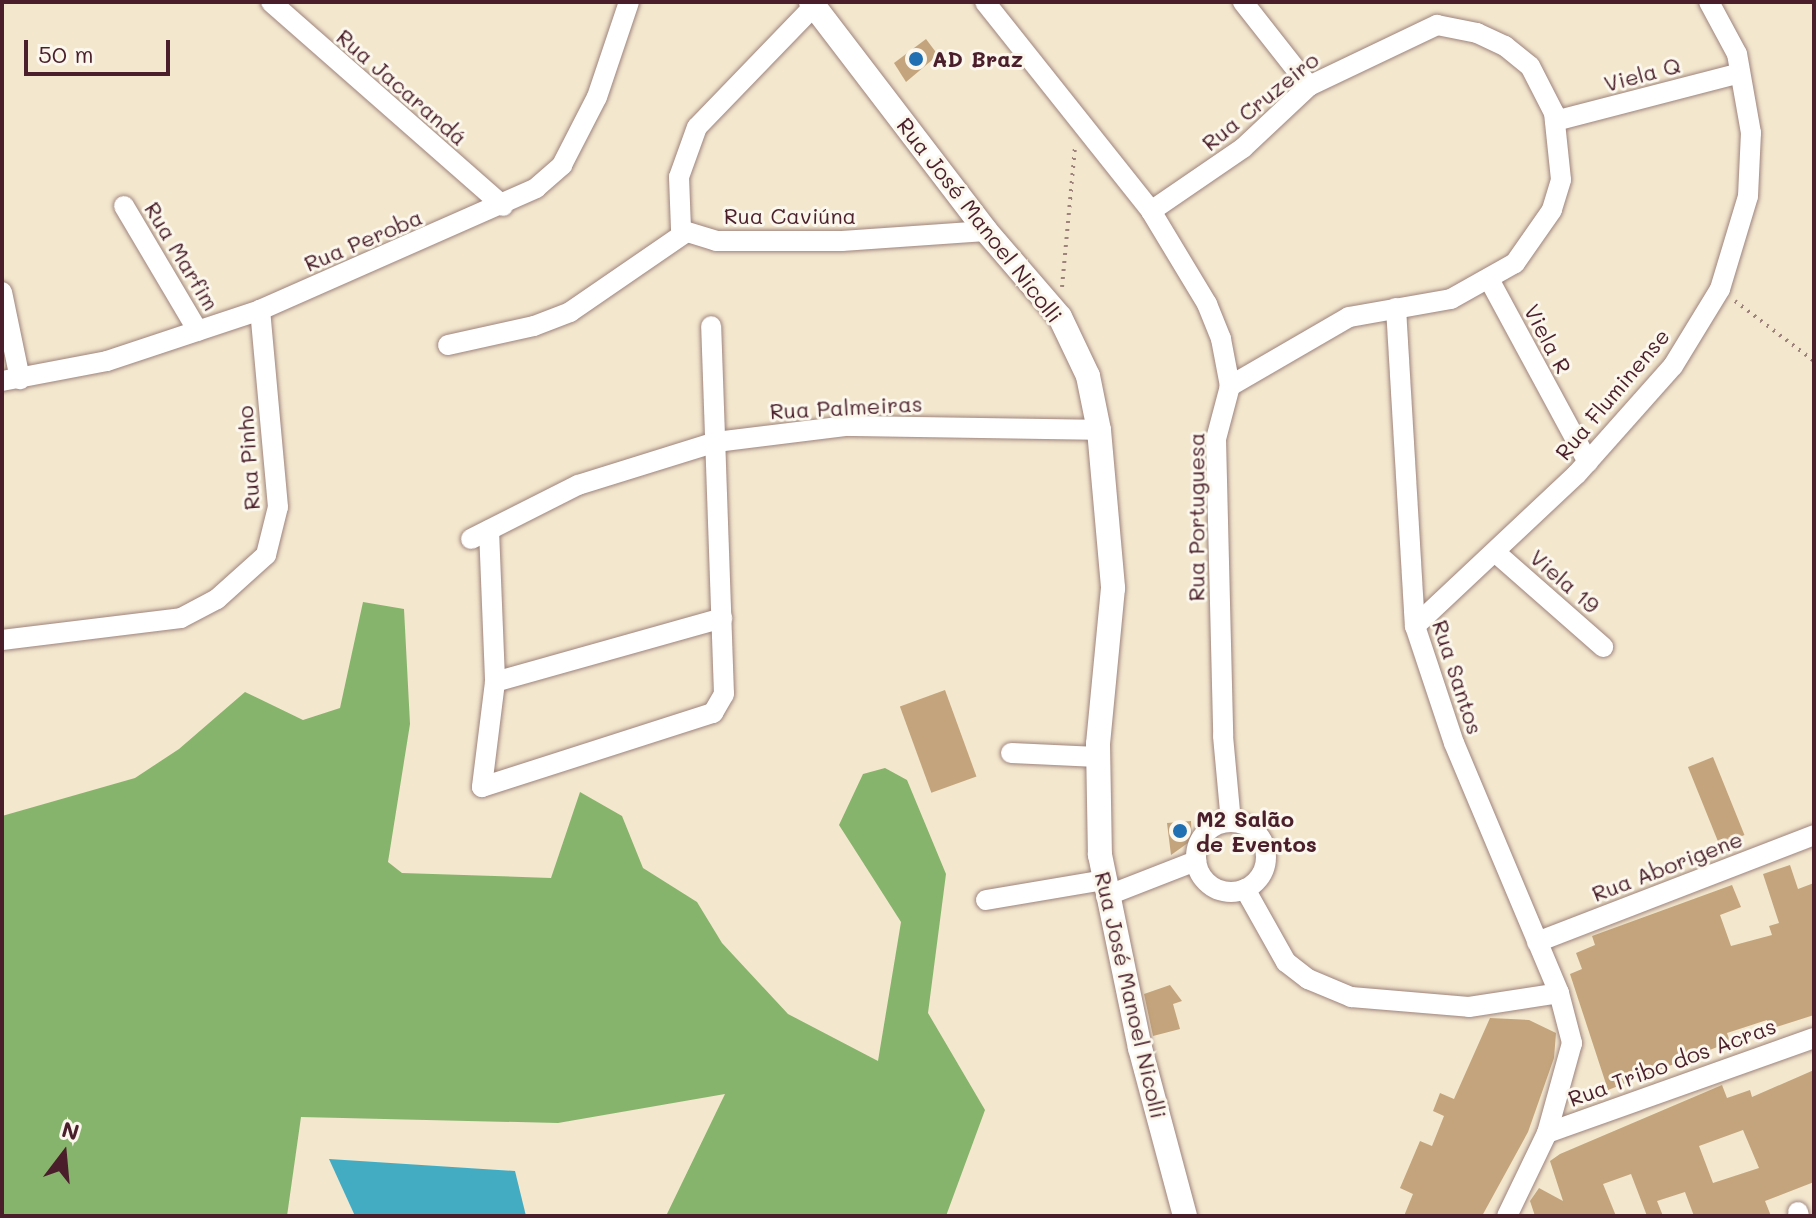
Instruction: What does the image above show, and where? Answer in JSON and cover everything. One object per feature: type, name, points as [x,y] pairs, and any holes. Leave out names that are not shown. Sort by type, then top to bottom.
[{"type":"main road","name":"Rua José Manoel Nicolli","points":[[813,4],[986,231],[1060,317],[1088,376],[1099,430],[1113,621],[1098,757],[1105,888],[1185,1216]]},
{"type":"street","name":"Rua Jacarandá","points":[[271,2],[503,206]]},
{"type":"street","name":"Rua Peroba","points":[[11,380],[107,361],[260,310],[503,206],[536,188],[562,165],[597,97],[629,2]]},
{"type":"street","points":[[985,2],[1151,211],[1207,304],[1230,386]]},
{"type":"street","points":[[1243,2],[1309,86]]},
{"type":"street","name":"Rua Fluminense","points":[[1415,626],[1588,462],[1673,366],[1720,289],[1748,196],[1751,133],[1737,54],[1709,2]]},
{"type":"street","points":[[448,345],[534,326],[570,312],[685,233],[678,225],[679,177],[697,127],[813,4]]},
{"type":"street","name":"Rua Cruzeiro","points":[[1151,211],[1243,148],[1309,86],[1423,30],[1450,26],[1505,46],[1530,66],[1555,121],[1561,180],[1552,210],[1525,252],[1490,281],[1451,299],[1349,317],[1230,386]]},
{"type":"street","name":"Viela Q","points":[[1555,121],[1740,73]]},
{"type":"street","name":"Rua Marfim","points":[[124,206],[198,331]]},
{"type":"street","name":"Rua Caviúna","points":[[685,233],[716,241],[842,241],[986,231]]},
{"type":"street","name":"Viela R","points":[[1490,281],[1588,462]]},
{"type":"street","points":[[2,292],[11,380]]},
{"type":"street","name":"Rua Santos","points":[[1396,308],[1415,626],[1454,743],[1559,993],[1571,1059],[1547,1133],[1507,1216]]},
{"type":"street","name":"Rua Pinho","points":[[2,640],[181,618],[217,599],[266,555],[278,507],[260,310]]},
{"type":"street","points":[[711,326],[716,442],[722,618],[724,694],[713,713],[482,787],[495,682],[722,618]]},
{"type":"street","name":"Rua Portuguesa","points":[[1230,386],[1216,439],[1223,736],[1231,822]]},
{"type":"street","name":"Rua Palmeiras","points":[[495,682],[480,534],[578,485],[716,442],[847,426],[1099,430]]},
{"type":"street","name":"Viela 19","points":[[1495,552],[1603,647]]},
{"type":"street","points":[[1011,753],[1098,757]]},
{"type":"street","points":[[1231,822],[1251,828],[1266,855],[1261,875],[1245,889],[1214,887],[1196,861],[1200,841],[1209,830],[1231,822]]},
{"type":"street","name":"Rua Aborigene","points":[[1537,942],[1814,835]]},
{"type":"street","points":[[986,900],[1105,888],[1196,861]]},
{"type":"street","points":[[1245,889],[1286,962],[1308,979],[1351,997],[1469,1007],[1559,993]]},
{"type":"street","name":"Rua Tribo dos Acras","points":[[1547,1133],[1814,1038]]},
{"type":"path","points":[[1060,317],[1078,118]]},
{"type":"path","points":[[1720,289],[1814,361]]},
{"type":"green space","points":[[363,602],[404,609],[410,724],[388,862],[402,873],[551,878],[580,792],[622,816],[643,868],[697,902],[722,943],[788,1014],[878,1061],[901,922],[839,825],[863,774],[885,768],[907,780],[946,874],[928,1013],[985,1110],[946,1216],[666,1216],[725,1094],[558,1123],[301,1117],[287,1216],[2,1216],[2,816],[135,778],[179,749],[245,692],[303,720],[340,708]]},
{"type":"water","points":[[329,1159],[515,1171],[526,1216],[355,1216]]},
{"type":"building","name":"AD Braz","points":[[926,39],[938,55],[906,82],[894,63]]},
{"type":"building","points":[[945,690],[976,776],[931,793],[900,706]]},
{"type":"building","points":[[1713,757],[1744,835],[1719,845],[1688,767]]},
{"type":"building","name":"M2 Salão de Eventos","points":[[1191,821],[1192,840],[1171,855],[1167,823]]},
{"type":"building","points":[[1790,865],[1798,889],[1814,883],[1814,1015],[1770,1029],[1767,1020],[1727,1033],[1730,1042],[1608,1090],[1570,974],[1582,969],[1576,953],[1595,945],[1592,936],[1732,885],[1741,907],[1720,915],[1731,946],[1772,935],[1769,926],[1779,923],[1763,874]]},
{"type":"building","points":[[1170,985],[1182,1001],[1173,1004],[1180,1029],[1153,1036],[1144,994]]},
{"type":"building","points":[[1490,1018],[1529,1020],[1556,1033],[1554,1058],[1528,1132],[1482,1216],[1404,1216],[1413,1194],[1400,1188],[1420,1141],[1432,1146],[1444,1116],[1433,1111],[1440,1093],[1454,1099]]},
{"type":"building","points":[[1814,1070],[1814,1182],[1765,1201],[1771,1216],[1694,1216],[1685,1192],[1657,1201],[1663,1216],[1647,1216],[1631,1174],[1603,1184],[1616,1216],[1535,1216],[1530,1201],[1539,1188],[1563,1201],[1550,1161],[1560,1154],[1722,1085],[1727,1098],[1750,1090],[1752,1097]],"holes":[[[1743,1130],[1759,1168],[1713,1183],[1699,1146]]]},
{"type":"place","name":"AD Braz","points":[[916,59]]},
{"type":"place","name":"M2 Salão de Eventos","points":[[1180,831]]}]
